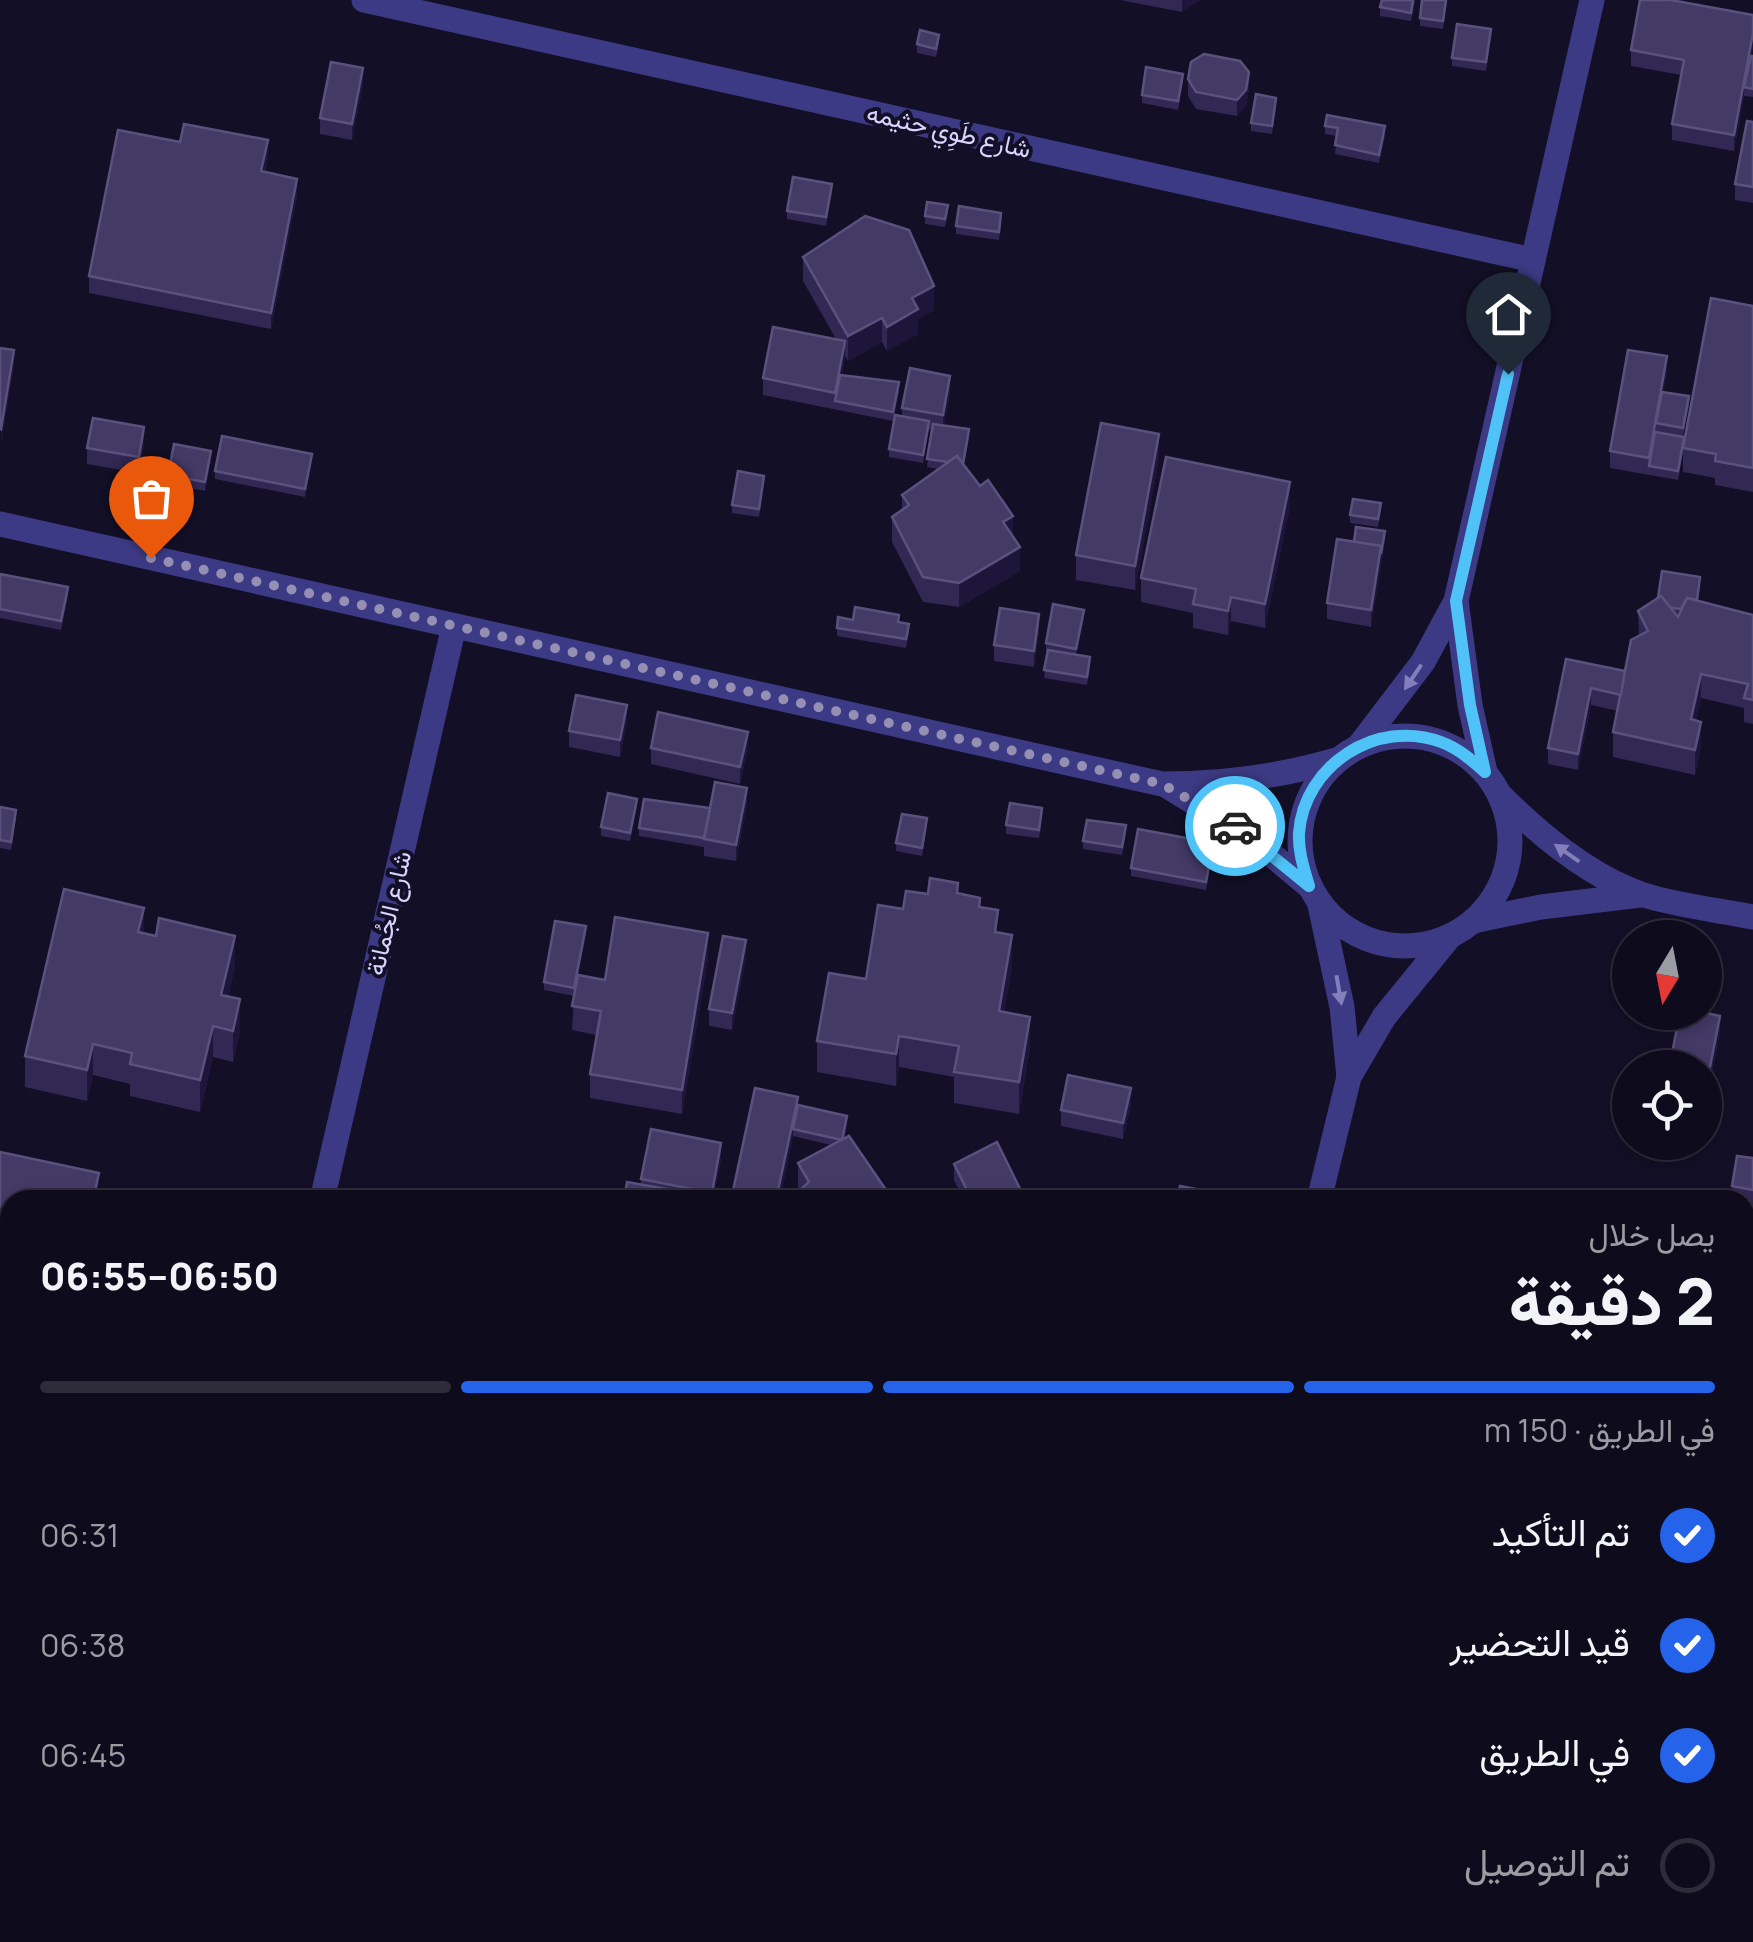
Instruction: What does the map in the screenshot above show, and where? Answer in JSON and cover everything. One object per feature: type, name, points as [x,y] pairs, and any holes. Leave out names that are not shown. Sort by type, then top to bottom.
[{"type":"street","name":"شارع طَوِي حثيمه","points":[[364,0],[1533,260]]},
{"type":"street","points":[[1359,746],[1423,662],[1456,601],[1592,0]]},
{"type":"street","points":[[0,524],[1162,784],[1250,779],[1336,760],[1385,737],[1413,736],[1440,741],[1485,772],[1500,796],[1509,822],[1510,849],[1504,876],[1492,901],[1473,921],[1450,936],[1428,944],[1380,942],[1356,934],[1337,921],[1314,895],[1225,820],[1162,784]]},
{"type":"street","points":[[1456,601],[1470,705],[1485,772]]},
{"type":"street","name":"شارع الجُمانة","points":[[324,1190],[454,626]]},
{"type":"street","points":[[1336,760],[1305,806],[1299,833],[1301,860],[1314,895],[1342,1007],[1349,1077]]},
{"type":"street","points":[[1500,796],[1567,853],[1644,895],[1753,917]]},
{"type":"street","points":[[1473,921],[1542,907],[1644,895]]},
{"type":"street","points":[[1321,1190],[1349,1077],[1384,1017],[1450,936]]},
{"type":"building","points":[[1382,0],[1413,0],[1411,13],[1380,7]]},
{"type":"building","points":[[1422,0],[1446,0],[1443,21],[1420,18]]},
{"type":"building","points":[[1640,0],[1671,0],[1753,15],[1734,135],[1672,124],[1684,60],[1631,50]]},
{"type":"building","points":[[1457,24],[1491,29],[1486,62],[1452,58]]},
{"type":"building","points":[[920,30],[939,35],[936,49],[917,44]]},
{"type":"building","points":[[1204,54],[1240,61],[1249,72],[1246,90],[1237,100],[1196,92],[1188,79],[1191,62]]},
{"type":"building","points":[[1753,56],[1753,89],[1744,87]]},
{"type":"building","points":[[331,62],[363,68],[352,124],[320,118]]},
{"type":"building","points":[[1146,67],[1183,74],[1178,101],[1142,95]]},
{"type":"building","points":[[1256,94],[1276,98],[1272,126],[1251,123]]},
{"type":"building","points":[[1327,115],[1385,126],[1379,155],[1335,145],[1338,128],[1325,126]]},
{"type":"building","points":[[1747,121],[1753,122],[1753,187],[1735,184]]},
{"type":"building","points":[[184,124],[268,140],[261,171],[297,179],[271,313],[89,276],[118,130],[180,142]]},
{"type":"building","points":[[793,177],[832,184],[826,217],[787,211]]},
{"type":"building","points":[[927,202],[948,205],[945,219],[925,216]]},
{"type":"building","points":[[959,206],[1001,213],[999,232],[956,226]]},
{"type":"building","points":[[865,216],[909,230],[934,286],[912,298],[918,309],[887,327],[882,318],[848,336],[803,257]]},
{"type":"building","points":[[1711,298],[1753,306],[1753,468],[1715,461],[1716,454],[1683,448]]},
{"type":"building","points":[[773,327],[845,341],[835,393],[763,378]]},
{"type":"building","points":[[0,348],[14,350],[1,429],[0,428]]},
{"type":"building","points":[[1628,350],[1667,356],[1649,458],[1610,451]]},
{"type":"building","points":[[910,368],[950,376],[943,415],[902,408]]},
{"type":"building","points":[[840,375],[899,382],[893,412],[835,401]]},
{"type":"building","points":[[1662,392],[1689,396],[1683,428],[1656,423]]},
{"type":"building","points":[[895,415],[929,421],[923,455],[889,449]]},
{"type":"building","points":[[93,418],[144,427],[139,457],[87,448]]},
{"type":"building","points":[[1101,423],[1159,434],[1135,566],[1076,555]]},
{"type":"building","points":[[933,424],[969,429],[963,464],[957,456],[948,462],[927,459]]},
{"type":"building","points":[[1655,432],[1684,437],[1678,471],[1649,466]]},
{"type":"building","points":[[222,436],[312,454],[305,489],[215,471]]},
{"type":"building","points":[[174,444],[211,451],[205,482],[168,475]]},
{"type":"building","points":[[957,456],[980,486],[988,480],[1013,516],[1003,522],[1020,547],[959,583],[923,577],[892,517],[909,505],[902,495]]},
{"type":"building","points":[[1166,457],[1290,482],[1265,604],[1231,597],[1228,611],[1193,604],[1196,589],[1141,578]]},
{"type":"building","points":[[738,471],[764,476],[759,509],[732,505]]},
{"type":"building","points":[[1353,499],[1381,503],[1378,519],[1350,515]]},
{"type":"building","points":[[1356,527],[1385,531],[1381,554],[1381,546],[1354,542]]},
{"type":"building","points":[[1337,539],[1381,546],[1371,610],[1327,603]]},
{"type":"building","points":[[1662,571],[1700,577],[1697,600],[1687,598],[1681,609],[1671,608],[1661,596],[1658,598]]},
{"type":"building","points":[[0,574],[68,587],[61,621],[0,609]]},
{"type":"building","points":[[1661,596],[1678,617],[1687,598],[1753,615],[1753,700],[1744,698],[1748,684],[1701,674],[1691,719],[1701,722],[1695,750],[1613,732],[1631,640],[1648,631],[1638,611]]},
{"type":"building","points":[[1053,604],[1084,610],[1076,649],[1046,643]]},
{"type":"building","points":[[855,607],[899,615],[898,622],[909,624],[906,639],[837,628],[838,617],[853,620]]},
{"type":"building","points":[[1000,608],[1039,614],[1034,651],[994,645]]},
{"type":"building","points":[[1048,650],[1090,657],[1087,677],[1044,670]]},
{"type":"building","points":[[1566,659],[1625,671],[1621,695],[1591,688],[1578,754],[1548,748]]},
{"type":"building","points":[[576,695],[627,705],[620,740],[569,731]]},
{"type":"building","points":[[658,712],[748,732],[740,767],[651,748]]},
{"type":"building","points":[[715,782],[747,788],[736,845],[704,839]]},
{"type":"building","points":[[608,793],[637,799],[630,833],[601,827]]},
{"type":"building","points":[[644,799],[710,808],[704,838],[639,828]]},
{"type":"building","points":[[1010,803],[1042,808],[1039,830],[1006,825]]},
{"type":"building","points":[[0,807],[16,810],[11,842],[0,840]]},
{"type":"building","points":[[902,814],[927,818],[922,848],[896,843]]},
{"type":"building","points":[[1087,820],[1126,825],[1122,847],[1083,841]]},
{"type":"building","points":[[1138,829],[1213,843],[1206,882],[1131,868]]},
{"type":"building","points":[[930,878],[958,883],[957,893],[980,898],[979,907],[998,910],[995,932],[1012,935],[999,1011],[1030,1017],[1019,1082],[954,1072],[959,1046],[899,1036],[896,1054],[817,1041],[829,973],[866,979],[878,905],[903,909],[906,891],[928,894]]},
{"type":"building","points":[[64,889],[144,908],[138,932],[156,936],[159,918],[235,936],[221,995],[240,999],[233,1031],[213,1026],[200,1080],[130,1064],[132,1053],[93,1044],[87,1070],[25,1056]]},
{"type":"building","points":[[615,917],[708,933],[682,1090],[590,1074],[601,1011],[572,1006],[578,975],[605,980]]},
{"type":"building","points":[[555,921],[586,926],[574,988],[544,982]]},
{"type":"building","points":[[723,936],[746,940],[732,1013],[709,1009]]},
{"type":"building","points":[[1677,1030],[1717,1030],[1713,1050],[1673,1050]]},
{"type":"building","points":[[1068,1075],[1131,1088],[1123,1123],[1061,1110]]},
{"type":"building","points":[[755,1088],[798,1097],[778,1190],[733,1190]]},
{"type":"building","points":[[798,1105],[847,1116],[842,1140],[793,1129]]},
{"type":"building","points":[[651,1129],[721,1143],[713,1190],[641,1179]]},
{"type":"building","points":[[849,1136],[886,1190],[800,1190],[809,1182],[798,1163]]},
{"type":"building","points":[[997,1142],[1021,1190],[967,1190],[954,1164]]},
{"type":"building","points":[[0,1152],[99,1173],[95,1190],[0,1190]]},
{"type":"building","points":[[1737,1156],[1753,1158],[1753,1190],[1732,1186]]},
{"type":"building","points":[[627,1182],[672,1190],[626,1190]]},
{"type":"way so far","points":[[151,558],[1162,784],[1235,826]]},
{"type":"route","points":[[1235,826],[1309,886],[1301,860],[1299,833],[1305,806],[1336,760],[1385,737],[1413,736],[1440,741],[1485,772],[1470,705],[1456,601],[1508,374]]}]
